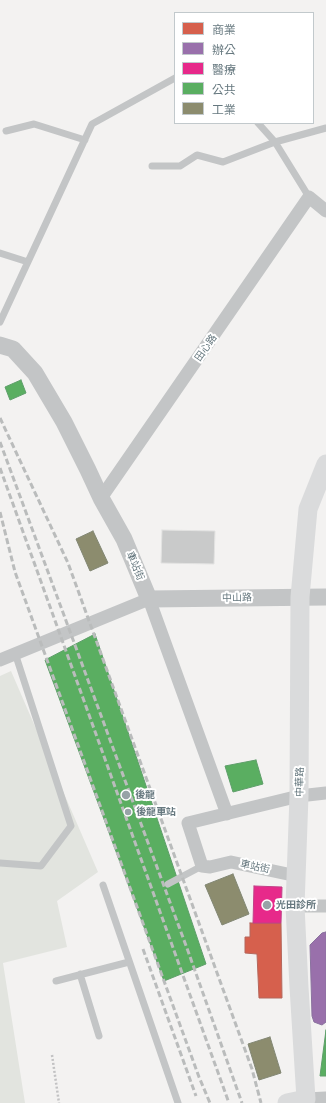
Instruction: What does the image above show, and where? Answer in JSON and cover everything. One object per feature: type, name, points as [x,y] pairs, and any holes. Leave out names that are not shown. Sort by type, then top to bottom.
[{"type":"main road","name":"中華路","points":[[306,1101],[295,906],[299,796],[300,597],[308,509],[326,464]]},
{"type":"main road","points":[[287,1103],[306,1101]]},
{"type":"street","points":[[309,197],[326,211]]},
{"type":"street","name":"田心路","points":[[101,498],[309,197]]},
{"type":"street","name":"車站街","points":[[0,345],[13,348],[35,373],[64,422],[101,498],[124,538],[149,599],[226,814]]},
{"type":"street","name":"中山路","points":[[149,599],[326,597]]},
{"type":"street","points":[[0,660],[149,599]]},
{"type":"street","points":[[202,866],[188,824],[299,796],[326,793]]},
{"type":"street","name":"車站街","points":[[202,866],[210,867],[231,862],[297,876]]},
{"type":"street","points":[[295,906],[326,906]]},
{"type":"street","points":[[306,1101],[326,1098]]},
{"type":"lane","points":[[0,322],[92,124],[174,79]]},
{"type":"lane","points":[[6,130],[34,124],[85,140]]},
{"type":"lane","points":[[259,124],[274,142],[309,197]]},
{"type":"lane","points":[[152,166],[180,166],[197,155],[223,162],[274,142],[326,128]]},
{"type":"lane","points":[[0,253],[28,262]]},
{"type":"lane","points":[[0,863],[41,866],[71,826],[15,653]]},
{"type":"lane","points":[[168,884],[202,866]]},
{"type":"lane","points":[[103,885],[178,1103]]},
{"type":"lane","points":[[56,981],[129,962]]},
{"type":"lane","points":[[80,974],[99,1036]]},
{"type":"path","points":[[52,1054],[59,1103]]},
{"type":"shaded area","points":[[11,671],[98,872],[57,901],[67,947],[3,963],[25,1103],[0,1103],[0,676]]},
{"type":"building: 商業","points":[[250,923],[281,923],[282,998],[259,998],[257,954],[245,953],[245,937],[250,937]]},
{"type":"building: 辦公","points":[[326,932],[326,1022],[322,1025],[314,1022],[312,1016],[310,945],[322,933]]},
{"type":"building: 醫療","name":"光田診所","points":[[254,886],[282,887],[281,923],[253,923]]},
{"type":"building: 公共","points":[[21,380],[26,393],[10,400],[5,387]]},
{"type":"building: 公共","name":"後龍車站","points":[[95,634],[206,964],[164,981],[45,660]]},
{"type":"building: 公共","points":[[256,760],[263,784],[233,792],[225,766]]},
{"type":"building: 公共","points":[[326,1030],[326,1076],[320,1076]]},
{"type":"building: 工業","points":[[93,531],[108,563],[90,571],[76,539]]},
{"type":"building: 工業","points":[[233,874],[249,914],[222,925],[205,885]]},
{"type":"building: 工業","points":[[270,1037],[281,1073],[259,1080],[248,1044]]},
{"type":"building: 其他","points":[[162,530],[215,531],[214,564],[161,563]]},
{"type":"railway","points":[[0,418],[68,563],[252,1069],[261,1103]]},
{"type":"railway","points":[[0,442],[188,951],[242,1103]]},
{"type":"railway","points":[[0,468],[229,1103]]},
{"type":"railway","points":[[0,512],[15,572],[199,1077],[210,1103]]},
{"type":"railway","points":[[143,949],[196,1096]]},
{"type":"place","name":"後龍","points":[[126,795]]},
{"type":"place","name":"後龍車站","points":[[128,812]]},
{"type":"place","name":"光田診所","points":[[267,905]]}]
